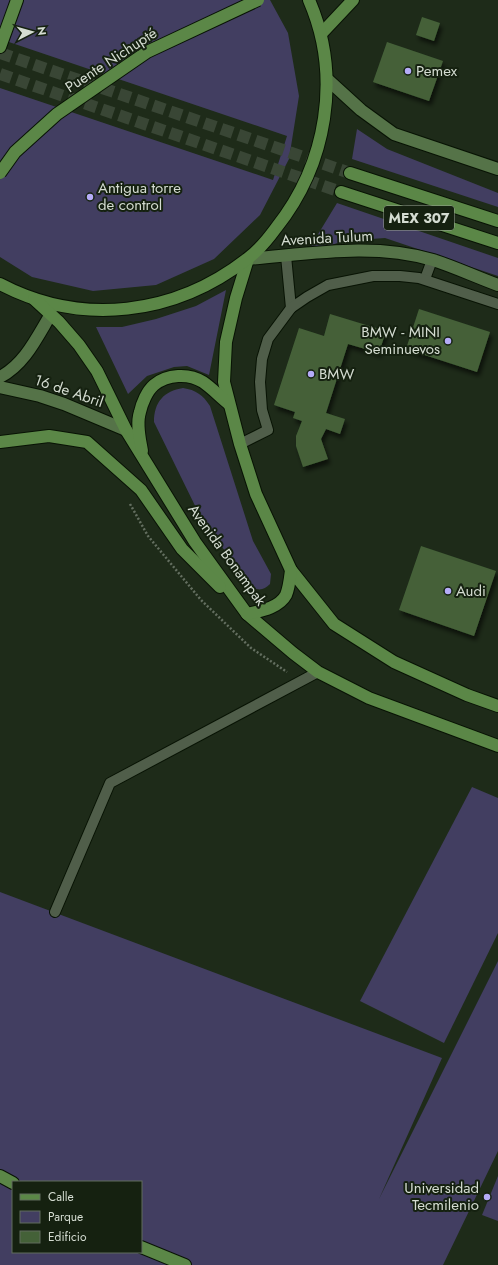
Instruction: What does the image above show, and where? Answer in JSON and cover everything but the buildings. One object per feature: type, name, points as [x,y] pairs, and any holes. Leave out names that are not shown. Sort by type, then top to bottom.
[{"type":"main road","points":[[0,47],[17,0]]},
{"type":"main road","name":"Puente Nichupté","points":[[0,173],[16,152],[57,114],[147,52],[258,0]]},
{"type":"main road","points":[[0,284],[34,299],[61,306],[88,310],[117,310],[172,300],[198,290],[248,259],[283,219],[298,197],[310,172],[323,126],[326,106],[326,79],[320,34],[309,0]]},
{"type":"main road","points":[[320,34],[353,0]]},
{"type":"main road","name":"MEX 307","points":[[350,173],[498,221]]},
{"type":"main road","name":"MEX 307","points":[[341,192],[498,243]]},
{"type":"main road","points":[[248,259],[236,298],[226,342],[224,382],[240,444],[256,494],[291,570],[334,624],[394,662],[467,695],[498,706]]},
{"type":"main road","name":"Avenida Bonampak","points":[[34,299],[51,314],[79,345],[97,371],[126,430],[194,542],[247,614],[318,672],[369,698],[498,746]]},
{"type":"main road","points":[[143,458],[139,431],[139,413],[146,396],[154,385],[169,377],[185,376],[202,382],[229,404]]},
{"type":"main road","points":[[0,442],[49,436],[87,442],[141,490],[182,549],[247,614],[267,609],[278,603],[285,596],[291,570]]},
{"type":"main road","points":[[0,1176],[12,1182]]},
{"type":"main road","points":[[142,1247],[185,1265]]},
{"type":"street","points":[[326,79],[361,110],[394,134],[498,169]]},
{"type":"street","name":"Avenida Tulum","points":[[248,259],[326,252],[360,250],[377,251],[404,254],[432,260],[498,285]]},
{"type":"street","name":"16 de Abril","points":[[0,376],[7,373],[29,350],[51,314]]},
{"type":"street","name":"16 de Abril","points":[[0,387],[40,396],[64,404],[126,430]]},
{"type":"lane","points":[[286,256],[291,308]]},
{"type":"lane","points":[[425,280],[432,260]]},
{"type":"lane","points":[[240,444],[268,430],[262,410],[260,382],[262,359],[268,340],[291,308],[328,285],[372,276],[400,276],[425,280],[498,304]]},
{"type":"lane","points":[[55,912],[110,783],[318,672]]},
{"type":"green space","name":"Antigua torre de control","points":[[0,0],[270,0],[288,33],[299,96],[289,159],[260,215],[214,259],[156,285],[93,291],[32,277],[0,257],[0,88],[273,180],[287,136],[0,39]]},
{"type":"green space","points":[[357,129],[387,149],[498,193],[498,207],[352,159]]},
{"type":"green space","points":[[337,203],[498,258],[498,276],[385,238],[343,241],[306,254]]},
{"type":"green space","points":[[226,290],[209,375],[187,366],[174,367],[147,376],[128,394],[96,327],[122,327],[156,319],[196,306]]},
{"type":"green space","points":[[183,388],[192,390],[199,394],[210,406],[253,541],[271,574],[270,584],[264,588],[254,588],[204,524],[154,422],[154,415],[161,399],[170,392]]},
{"type":"green space","points":[[472,787],[498,798],[498,933],[444,1043],[360,1001]]},
{"type":"green space","points":[[0,892],[442,1058],[379,1199],[498,961],[498,1151],[443,1265],[0,1265]]},
{"type":"green space","points":[[498,1176],[498,1221],[482,1215]]},
{"type":"tunnel","points":[[0,53],[350,173]]},
{"type":"tunnel","points":[[0,74],[341,192]]},
{"type":"place","name":"Pemex","points":[[408,71]]},
{"type":"place","name":"Antigua torre de control","points":[[90,197]]},
{"type":"place","name":"BMW - MINI Seminuevos","points":[[448,341]]},
{"type":"place","name":"BMW","points":[[311,374]]},
{"type":"place","name":"Audi","points":[[448,591]]},
{"type":"place","name":"Universidad Tecmilenio","points":[[487,1197]]}]
